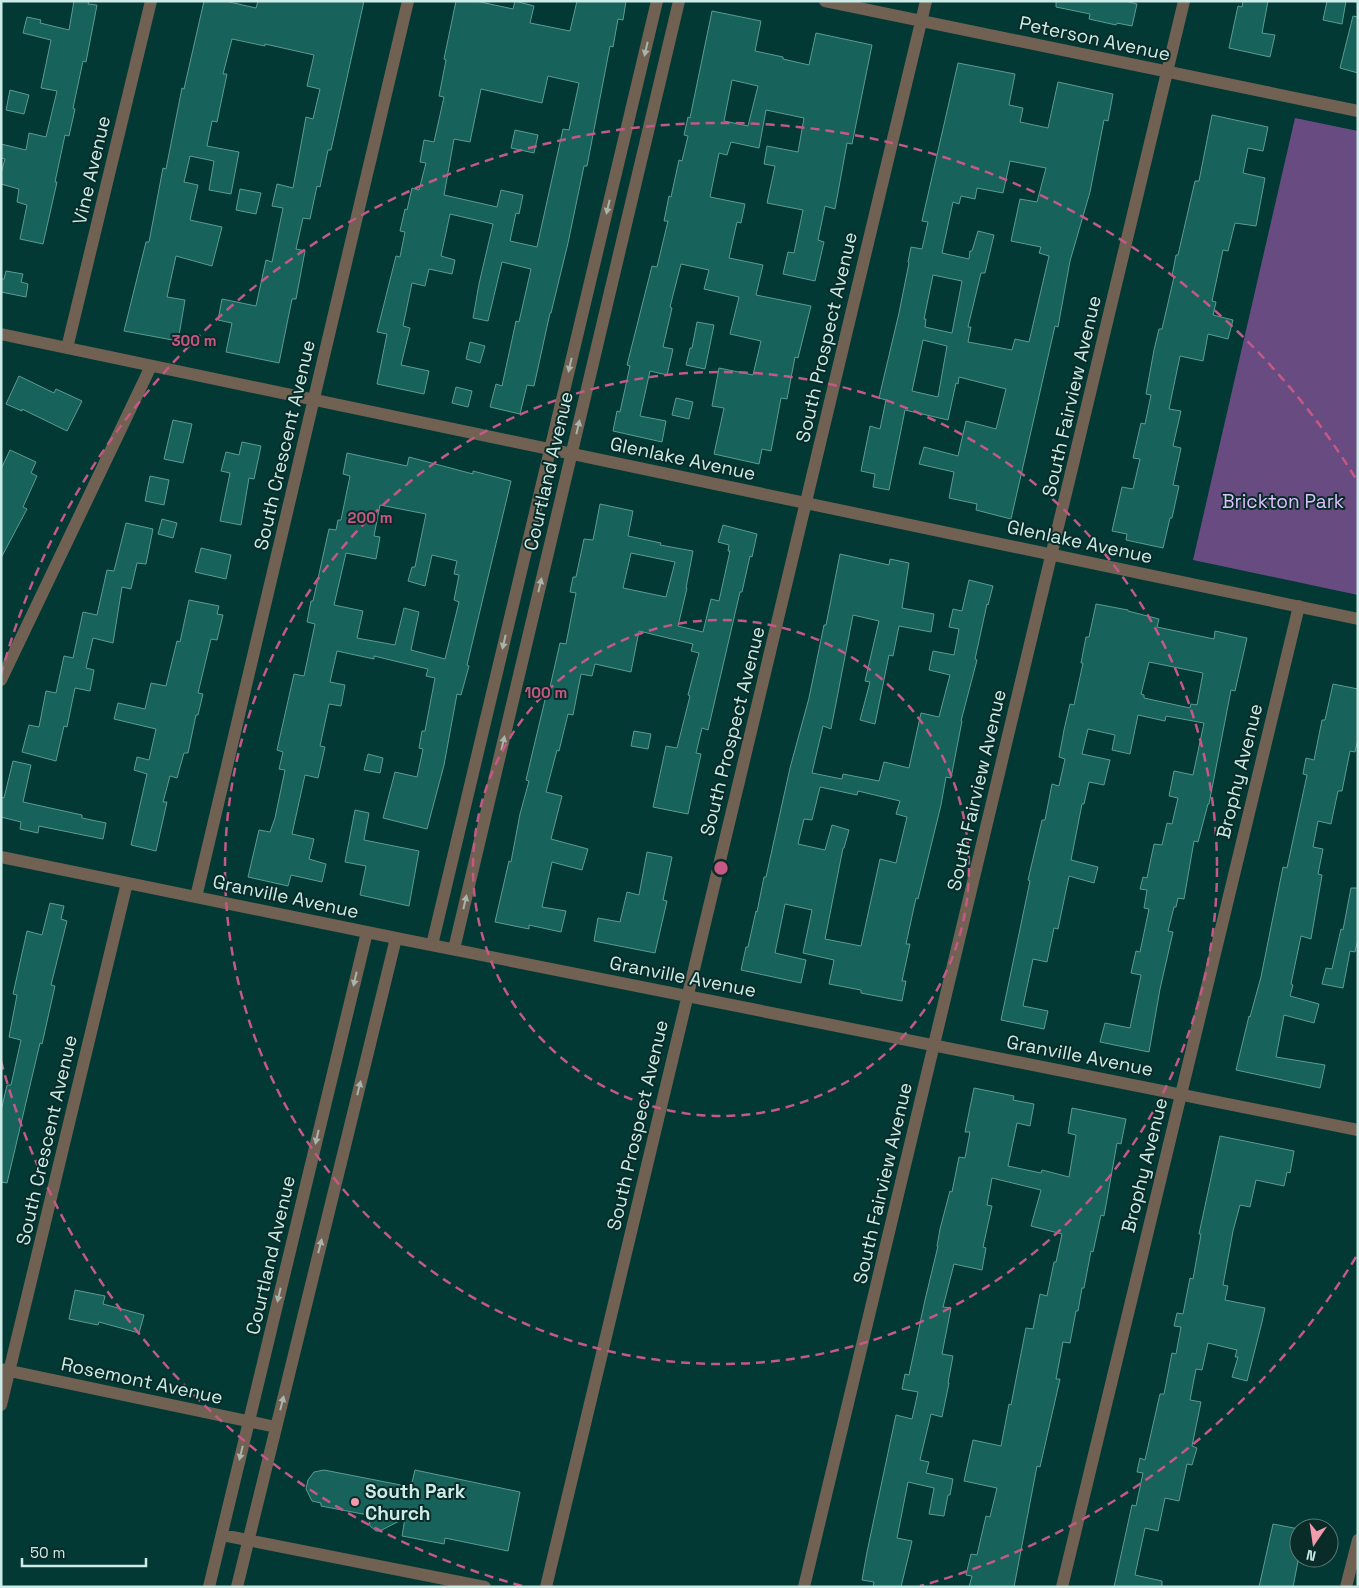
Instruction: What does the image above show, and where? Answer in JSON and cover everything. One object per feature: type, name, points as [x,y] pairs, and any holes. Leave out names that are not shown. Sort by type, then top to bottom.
[{"type":"street","name":"Vine Avenue","points":[[68,348],[151,1]]},
{"type":"street","name":"South Crescent Avenue","points":[[196,897],[408,1]]},
{"type":"street","name":"Courtland Avenue","points":[[432,945],[657,1]]},
{"type":"street","name":"Courtland Avenue","points":[[454,949],[680,1]]},
{"type":"street","name":"Peterson Avenue","points":[[824,1],[1358,111]]},
{"type":"street","name":"South Prospect Avenue","points":[[546,1587],[926,1]]},
{"type":"street","name":"South Fairview Avenue","points":[[804,1587],[1184,1]]},
{"type":"street","name":"Glenlake Avenue","points":[[1,334],[1358,619]]},
{"type":"street","points":[[1,680],[151,366]]},
{"type":"street","name":"Brophy Avenue","points":[[1062,1587],[1299,606]]},
{"type":"street","name":"Granville Avenue","points":[[1,857],[366,932],[1358,1130]]},
{"type":"street","name":"South Crescent Avenue","points":[[1,1405],[6,1370],[127,883]]},
{"type":"street","name":"Courtland Avenue","points":[[209,1587],[366,932]]},
{"type":"street","points":[[237,1587],[396,938]]},
{"type":"street","name":"Rosemont Avenue","points":[[6,1370],[276,1427]]},
{"type":"street","points":[[222,1535],[486,1587]]},
{"type":"street","points":[[1346,1587],[1358,1540]]},
{"type":"green space","name":"Brickton Park","points":[[1295,118],[1358,131],[1358,595],[1193,560]]},
{"type":"building","points":[[74,1],[89,1],[88,4],[97,5],[86,62],[83,61],[69,136],[65,135],[43,244],[20,239],[27,205],[17,202],[19,189],[1,184],[1,173],[5,159],[1,158],[1,144],[26,150],[29,133],[46,137],[57,91],[41,88],[51,40],[23,33],[27,17],[41,20],[40,23],[69,30]]},
{"type":"building","points":[[204,1],[225,1],[256,8],[258,1],[364,1],[331,150],[328,150],[320,187],[317,186],[310,219],[303,218],[296,249],[305,251],[296,299],[292,299],[279,363],[226,352],[232,323],[218,320],[222,299],[256,306],[266,260],[272,262],[283,208],[272,206],[277,184],[293,188],[306,117],[313,119],[320,89],[307,86],[314,55],[265,44],[265,46],[232,39],[223,74],[227,74],[217,122],[212,121],[207,146],[239,152],[231,194],[209,190],[214,161],[190,156],[184,182],[198,185],[190,220],[222,227],[212,266],[176,256],[167,297],[185,300],[178,341],[124,331],[146,242],[149,242],[163,168],[166,169],[182,88],[184,89]]},
{"type":"building","points":[[456,1],[476,1],[513,9],[515,1],[534,6],[530,23],[570,31],[577,1],[626,1],[623,20],[618,19],[613,47],[610,46],[587,166],[584,166],[534,386],[527,385],[520,414],[490,407],[496,384],[502,386],[516,321],[519,322],[531,269],[502,262],[488,321],[473,318],[493,224],[450,214],[441,256],[455,260],[452,274],[429,269],[425,286],[412,283],[403,326],[410,328],[401,365],[429,371],[424,394],[377,384],[387,334],[377,332],[396,256],[400,257],[405,232],[400,231],[405,209],[407,210],[412,188],[419,190],[426,163],[420,162],[424,140],[434,142],[444,97],[439,96],[446,60],[444,59]],"holes":[[[548,76],[579,83],[569,130],[563,129],[537,247],[510,241],[516,213],[519,214],[523,195],[501,190],[497,207],[444,195],[454,139],[470,142],[481,89],[542,103]]]},
{"type":"building","points":[[1056,1],[1125,1],[1137,4],[1132,26],[1117,23],[1116,25],[1089,19],[1090,14],[1056,7]]},
{"type":"building","points":[[1243,1],[1268,1],[1262,33],[1275,35],[1270,57],[1229,48],[1238,6],[1242,7]]},
{"type":"building","points":[[1327,1],[1346,1],[1342,24],[1323,20]]},
{"type":"building","points":[[712,11],[761,21],[755,51],[809,65],[816,33],[872,45],[852,144],[847,143],[835,209],[825,206],[818,240],[824,242],[815,281],[783,274],[788,252],[794,253],[803,210],[767,203],[775,166],[764,164],[767,146],[798,152],[804,118],[766,110],[759,148],[731,142],[727,155],[719,153],[710,197],[745,204],[741,223],[737,222],[729,258],[763,265],[756,295],[811,306],[798,358],[795,357],[787,399],[781,398],[771,451],[762,449],[759,464],[714,454],[724,408],[712,406],[719,368],[753,375],[761,341],[730,334],[739,297],[704,289],[709,270],[681,264],[670,307],[672,308],[663,347],[673,349],[667,375],[650,371],[640,416],[666,421],[662,442],[613,431],[617,411],[620,412],[630,366],[627,365],[652,266],[657,267],[668,221],[664,221],[669,196],[671,197],[679,160],[682,161],[688,136],[684,135],[688,117],[690,118]],"holes":[[[732,80],[758,86],[748,126],[724,121]]]},
{"type":"building","points":[[1353,16],[1358,17],[1358,73],[1340,68]]},
{"type":"building","points":[[958,63],[1015,74],[1009,105],[1023,108],[1020,122],[1048,128],[1058,82],[1113,94],[1108,121],[1104,120],[1090,192],[1070,261],[1058,327],[1055,326],[1011,519],[976,510],[977,504],[949,498],[954,472],[919,464],[924,447],[958,456],[966,421],[996,429],[1006,389],[959,377],[948,420],[905,410],[889,490],[873,487],[875,474],[861,471],[870,426],[880,429],[886,400],[879,398],[899,313],[911,247],[922,249],[928,222],[922,221]],"holes":[[[1010,161],[1046,168],[1037,202],[1020,199],[1011,241],[1041,247],[1039,253],[1049,256],[1029,342],[1015,339],[1012,350],[968,342],[971,327],[968,327],[981,273],[985,273],[994,235],[978,231],[969,259],[942,253],[953,202],[959,204],[961,196],[975,199],[977,188],[1003,193]],[[933,275],[962,281],[952,333],[925,327],[926,319],[924,319]],[[923,340],[947,346],[938,397],[912,391]]]},
{"type":"building","points":[[10,90],[29,95],[24,114],[6,110]]},
{"type":"building","points":[[1212,115],[1268,127],[1263,151],[1248,148],[1243,173],[1265,178],[1256,226],[1235,223],[1228,251],[1223,250],[1212,301],[1216,302],[1213,315],[1233,320],[1228,339],[1208,334],[1203,361],[1180,356],[1169,409],[1181,411],[1173,446],[1181,448],[1173,485],[1179,486],[1163,548],[1126,540],[1127,534],[1112,531],[1122,487],[1133,489],[1140,459],[1133,458],[1141,423],[1145,424],[1151,395],[1146,394],[1154,350],[1159,329],[1162,329],[1174,277],[1172,276],[1176,255],[1178,255],[1195,181],[1199,181]]},
{"type":"building","points":[[515,130],[538,135],[534,153],[511,148]]},
{"type":"building","points":[[240,189],[261,193],[256,214],[236,210]]},
{"type":"building","points":[[6,271],[23,274],[21,282],[28,284],[26,297],[1,292],[1,279],[4,279]]},
{"type":"building","points":[[697,322],[714,325],[705,369],[686,365],[690,348],[692,348]]},
{"type":"building","points":[[470,342],[485,346],[480,363],[466,359]]},
{"type":"building","points":[[19,376],[54,393],[56,389],[82,401],[67,431],[22,409],[22,411],[6,404]]},
{"type":"building","points":[[456,387],[472,391],[468,407],[452,403]]},
{"type":"building","points":[[676,398],[693,402],[689,419],[672,415]]},
{"type":"building","points":[[173,420],[192,424],[183,463],[164,459]]},
{"type":"building","points":[[242,442],[261,446],[254,479],[249,478],[241,525],[220,521],[230,473],[221,471],[226,452],[239,455]]},
{"type":"building","points":[[10,450],[36,462],[31,473],[37,476],[23,507],[27,509],[1,558],[1,469]]},
{"type":"building","points":[[347,453],[407,466],[409,457],[473,474],[473,471],[511,481],[467,665],[469,666],[461,695],[457,694],[444,765],[427,829],[383,818],[395,772],[417,777],[423,749],[419,748],[422,731],[425,731],[435,678],[426,676],[428,669],[374,656],[374,659],[337,651],[330,682],[345,685],[341,706],[329,704],[320,746],[325,747],[318,778],[305,775],[292,834],[314,839],[309,859],[326,864],[322,882],[291,875],[288,886],[248,877],[259,830],[270,832],[275,818],[285,770],[279,769],[283,752],[277,750],[294,674],[304,676],[315,624],[307,622],[311,601],[313,601],[329,529],[336,530],[338,520],[341,520],[350,476],[343,474]],"holes":[[[380,505],[426,514],[415,567],[412,567],[408,581],[425,586],[432,555],[457,561],[454,574],[459,575],[454,600],[459,602],[445,659],[411,650],[419,612],[404,608],[395,645],[357,638],[363,611],[334,605],[346,553],[376,559],[380,537],[374,536]]]},
{"type":"building","points":[[150,476],[169,480],[164,505],[145,501]]},
{"type":"building","points":[[600,504],[633,511],[628,536],[661,543],[660,545],[693,551],[678,626],[703,632],[711,599],[719,601],[730,551],[728,551],[729,545],[718,542],[723,525],[757,534],[742,592],[740,592],[708,730],[702,728],[696,753],[701,754],[688,814],[653,807],[666,746],[677,748],[699,653],[691,651],[693,644],[639,631],[631,672],[595,664],[592,676],[581,674],[573,715],[568,714],[546,792],[562,796],[551,839],[588,849],[582,870],[552,862],[542,907],[566,911],[561,932],[529,925],[529,929],[495,922],[509,861],[511,862],[520,814],[529,781],[526,780],[548,687],[550,687],[560,643],[566,644],[576,593],[570,592],[573,577],[576,577],[584,539],[593,540]],"holes":[[[631,553],[675,562],[666,597],[623,588]]]},
{"type":"building","points":[[162,519],[177,523],[173,538],[158,534]]},
{"type":"building","points":[[126,523],[153,529],[146,564],[137,563],[131,589],[122,587],[113,643],[93,638],[86,668],[94,670],[90,691],[75,688],[67,727],[64,726],[56,761],[22,752],[29,725],[39,727],[46,691],[56,693],[64,656],[73,658],[83,612],[97,615],[107,570],[114,571]]},
{"type":"building","points":[[201,548],[231,555],[226,579],[195,572]]},
{"type":"building","points":[[840,554],[889,565],[890,559],[909,563],[902,608],[934,614],[931,632],[899,626],[893,656],[889,655],[875,724],[860,720],[870,682],[865,681],[879,621],[853,615],[831,729],[823,726],[812,773],[842,779],[843,774],[879,781],[884,762],[909,768],[921,713],[939,717],[950,675],[929,670],[933,651],[954,655],[959,629],[949,627],[953,609],[962,611],[969,580],[993,586],[987,604],[975,659],[977,660],[961,721],[951,778],[946,777],[918,899],[916,898],[906,944],[910,944],[902,981],[906,981],[902,1001],[861,993],[861,990],[829,984],[834,960],[803,953],[812,910],[785,904],[775,953],[806,960],[801,983],[741,970],[757,912],[764,877],[766,877],[790,768],[809,698],[824,625],[826,625]],"holes":[[[820,787],[857,795],[858,791],[900,801],[896,814],[907,817],[896,863],[880,859],[861,946],[825,939],[843,848],[849,830],[832,825],[825,850],[798,844],[804,819],[812,820]]]},
{"type":"building","points":[[189,600],[219,606],[217,614],[223,615],[217,640],[211,639],[198,693],[203,694],[198,715],[196,715],[188,753],[184,753],[177,778],[170,776],[163,802],[167,802],[156,851],[131,845],[147,774],[134,770],[137,757],[149,760],[156,729],[114,719],[118,703],[145,709],[151,683],[166,686],[177,641],[180,642]]},
{"type":"building","points":[[1096,604],[1128,610],[1159,619],[1157,627],[1214,639],[1215,631],[1247,638],[1235,691],[1231,690],[1209,804],[1198,842],[1194,841],[1184,899],[1178,898],[1168,931],[1173,932],[1160,989],[1149,1052],[1100,1042],[1105,1023],[1130,1028],[1141,975],[1131,973],[1136,951],[1140,952],[1149,909],[1144,908],[1147,890],[1140,889],[1143,877],[1147,878],[1154,844],[1162,845],[1167,823],[1172,824],[1178,798],[1169,796],[1174,771],[1193,775],[1204,723],[1166,716],[1165,721],[1138,715],[1130,754],[1112,750],[1115,735],[1088,729],[1082,754],[1110,760],[1104,785],[1089,782],[1084,804],[1082,804],[1071,860],[1098,867],[1094,883],[1069,876],[1058,929],[1054,928],[1047,962],[1033,959],[1023,1006],[1048,1011],[1044,1029],[1001,1020],[1030,881],[1028,880],[1042,820],[1045,820],[1052,784],[1059,786],[1065,759],[1059,757],[1064,730],[1070,704],[1074,705],[1083,663],[1081,663],[1086,637],[1089,637]],"holes":[[[1149,662],[1203,673],[1197,705],[1191,704],[1190,708],[1144,698],[1144,695],[1141,694]]]},
{"type":"building","points":[[1333,684],[1358,689],[1358,739],[1355,752],[1350,751],[1342,791],[1338,791],[1331,824],[1318,821],[1313,847],[1323,849],[1318,874],[1322,875],[1311,939],[1301,936],[1290,996],[1319,1004],[1314,1023],[1284,1015],[1276,1057],[1325,1065],[1320,1088],[1236,1070],[1261,977],[1283,867],[1287,868],[1307,775],[1303,774],[1306,758],[1314,760],[1322,720],[1325,720]]},
{"type":"building","points":[[634,731],[651,734],[648,749],[631,746]]},
{"type":"building","points":[[368,754],[383,758],[380,773],[364,770]]},
{"type":"building","points":[[13,761],[31,765],[23,802],[82,815],[82,818],[106,823],[103,839],[39,826],[38,833],[20,829],[21,822],[1,817],[1,797],[4,798]]},
{"type":"building","points":[[355,810],[369,813],[364,840],[419,851],[409,906],[360,895],[366,866],[345,862]]},
{"type":"building","points":[[647,852],[672,857],[663,900],[667,901],[655,953],[594,941],[598,918],[620,922],[627,892],[639,895]]},
{"type":"building","points":[[1351,888],[1358,888],[1358,939],[1355,952],[1350,951],[1343,988],[1322,984],[1326,968],[1332,969],[1341,929],[1343,930]]},
{"type":"building","points":[[50,903],[64,906],[61,919],[67,921],[51,985],[55,986],[42,1044],[40,1043],[7,1183],[1,1182],[1,1111],[7,1085],[11,1085],[21,1040],[9,1037],[17,995],[13,994],[27,931],[42,935]]},
{"type":"building","points":[[974,1088],[1014,1096],[1013,1100],[1034,1104],[1030,1126],[1017,1123],[1008,1166],[1041,1173],[1042,1170],[1069,1177],[1076,1135],[1068,1133],[1072,1108],[1126,1119],[1121,1144],[1117,1143],[1104,1216],[1101,1215],[1093,1252],[1091,1251],[1070,1343],[1063,1342],[1056,1379],[1060,1379],[1040,1467],[1037,1466],[1014,1587],[969,1587],[972,1576],[966,1575],[971,1554],[977,1555],[986,1516],[990,1517],[997,1488],[964,1481],[973,1440],[1001,1446],[1026,1328],[1033,1329],[1040,1294],[1047,1296],[1062,1234],[1031,1226],[1041,1190],[992,1178],[987,1205],[992,1206],[983,1247],[986,1248],[982,1270],[954,1264],[943,1307],[951,1308],[942,1354],[953,1356],[949,1383],[942,1417],[931,1414],[920,1460],[929,1462],[926,1473],[953,1479],[944,1516],[929,1514],[934,1488],[908,1482],[897,1538],[912,1541],[901,1587],[873,1587],[874,1582],[862,1580],[867,1552],[896,1415],[912,1419],[918,1392],[902,1389],[905,1374],[909,1375],[938,1246],[940,1229],[950,1191],[952,1192],[959,1157],[965,1158],[970,1132],[965,1132]]},
{"type":"building","points":[[1220,1136],[1294,1151],[1290,1173],[1287,1172],[1284,1186],[1256,1180],[1250,1207],[1240,1205],[1233,1231],[1223,1285],[1228,1286],[1225,1300],[1265,1308],[1262,1322],[1247,1381],[1232,1377],[1238,1357],[1235,1357],[1237,1350],[1208,1343],[1202,1370],[1196,1369],[1190,1400],[1201,1402],[1192,1446],[1197,1448],[1192,1465],[1187,1464],[1179,1501],[1165,1498],[1158,1531],[1145,1528],[1135,1575],[1162,1581],[1162,1587],[1114,1587],[1132,1505],[1136,1506],[1143,1473],[1137,1472],[1140,1458],[1145,1460],[1160,1394],[1164,1394],[1172,1353],[1176,1354],[1181,1327],[1174,1326],[1177,1313],[1183,1314],[1190,1278],[1193,1279],[1201,1234],[1199,1234]]},
{"type":"building","points":[[75,1290],[105,1296],[103,1304],[144,1315],[139,1333],[99,1322],[98,1325],[69,1319]]},
{"type":"building","points":[[324,1470],[411,1487],[415,1470],[520,1492],[508,1551],[445,1538],[444,1544],[402,1536],[405,1518],[380,1531],[376,1531],[370,1526],[368,1515],[321,1506],[321,1503],[312,1501],[306,1489],[308,1480],[314,1472]]},
{"type":"building","points":[[1273,1524],[1289,1527],[1289,1568],[1297,1568],[1293,1587],[1259,1587]]},
{"type":"place","name":"South Park Church","points":[[355,1502]]}]
